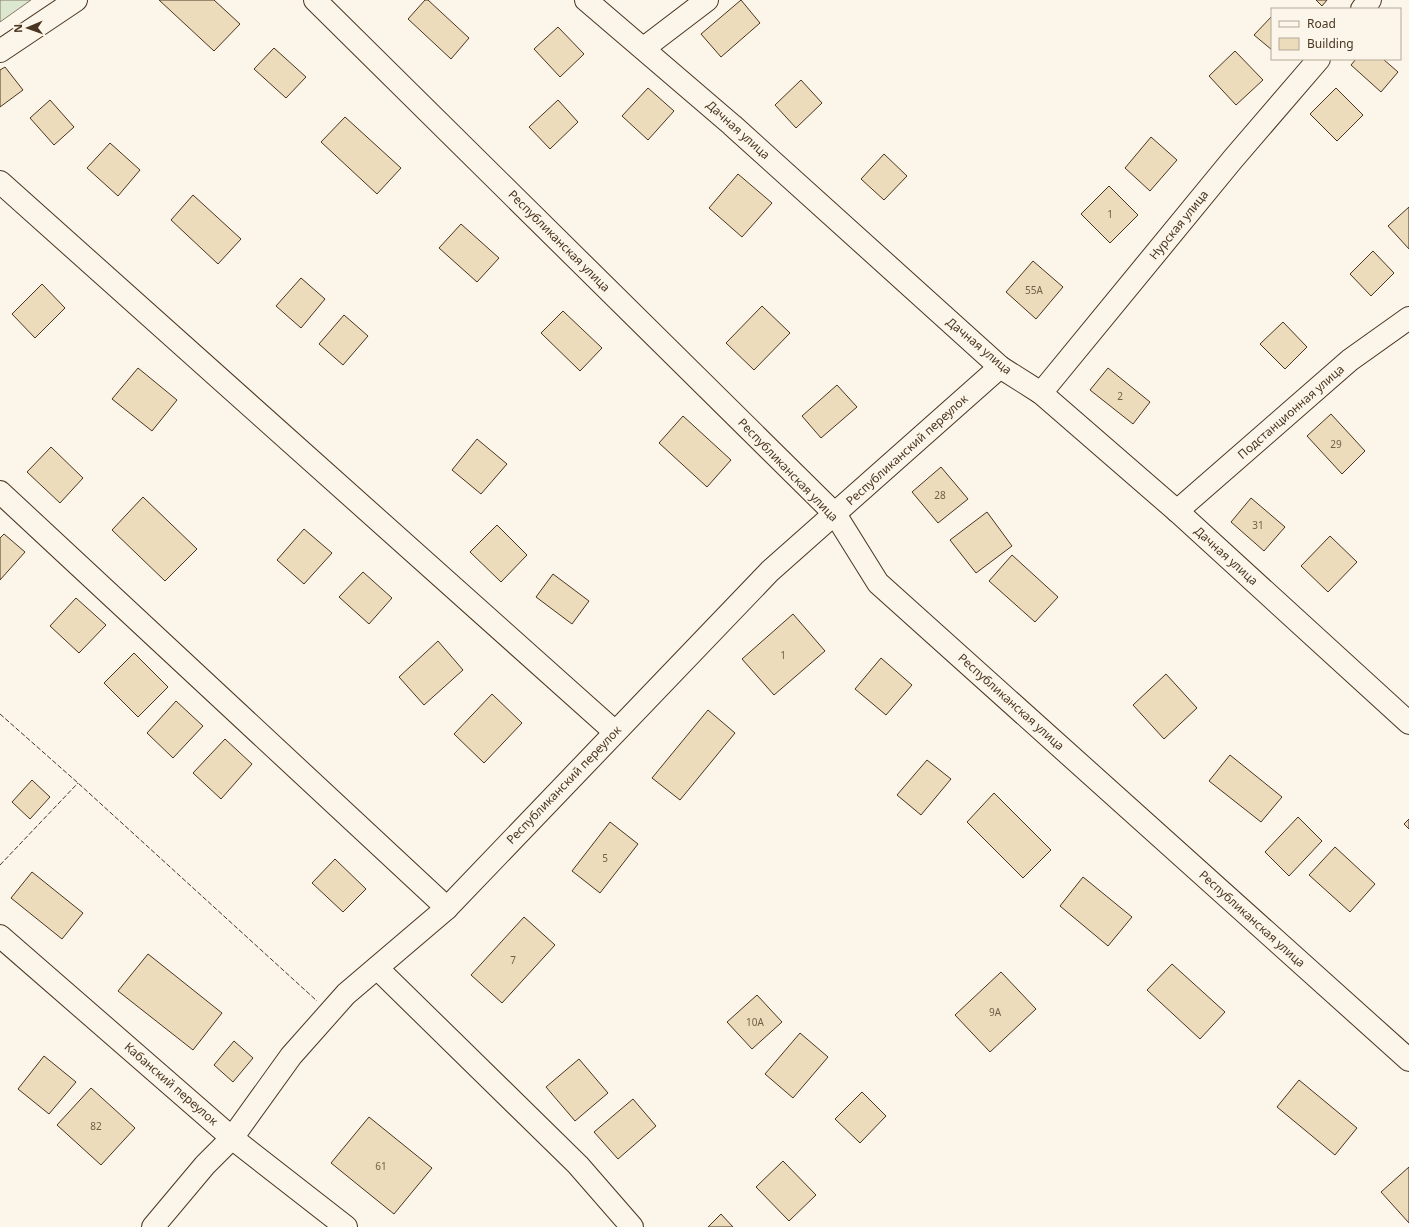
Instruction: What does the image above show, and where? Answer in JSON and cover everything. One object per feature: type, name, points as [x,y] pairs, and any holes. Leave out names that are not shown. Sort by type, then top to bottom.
[{"type":"street","points":[[0,51],[76,0]]},
{"type":"street","name":"Республиканская улица","points":[[315,0],[834,514],[878,583],[1409,1060]]},
{"type":"street","name":"Дачная улица","points":[[586,0],[644,48],[732,125],[1000,367],[1041,393],[1177,511],[1409,723]]},
{"type":"street","points":[[644,48],[707,0]]},
{"type":"street","points":[[1363,8],[1370,0]]},
{"type":"street","name":"Нурская улица","points":[[1041,393],[1233,159],[1318,60]]},
{"type":"street","points":[[0,182],[615,732]]},
{"type":"street","name":"Подстанционная улица","points":[[1177,511],[1350,360],[1409,318]]},
{"type":"street","name":"Республиканский переулок","points":[[153,1227],[205,1164],[232,1138],[291,1056],[346,994],[447,908],[770,571],[1000,367]]},
{"type":"street","points":[[0,492],[447,908]]},
{"type":"street","name":"Кабанский переулок","points":[[0,936],[232,1138],[346,1227]]},
{"type":"street","points":[[377,968],[578,1165],[632,1227]]},
{"type":"green space","points":[[0,0],[31,0],[0,22]]},
{"type":"building","points":[[159,0],[214,0],[240,24],[214,51]]},
{"type":"building","points":[[425,0],[428,0],[469,38],[451,59],[408,19]]},
{"type":"building","points":[[741,0],[760,23],[721,57],[701,34]]},
{"type":"building","points":[[1316,0],[1327,0],[1322,6]]},
{"type":"building","points":[[1271,17],[1271,49],[1254,35]]},
{"type":"building","points":[[558,27],[584,54],[560,77],[534,49]]},
{"type":"building","points":[[274,48],[306,77],[286,98],[254,69]]},
{"type":"building","points":[[1235,51],[1263,80],[1236,105],[1209,76]]},
{"type":"building","points":[[1355,60],[1384,60],[1398,72],[1381,92],[1351,65]]},
{"type":"building","points":[[5,67],[23,90],[0,107],[0,70]]},
{"type":"building","points":[[801,80],[822,103],[796,128],[775,105]]},
{"type":"building","points":[[648,88],[674,111],[648,140],[622,116]]},
{"type":"building","points":[[1336,88],[1363,115],[1337,141],[1310,114]]},
{"type":"building","points":[[50,100],[74,127],[54,145],[30,118]]},
{"type":"building","points":[[558,100],[578,122],[550,149],[529,127]]},
{"type":"building","points":[[345,117],[401,168],[377,194],[321,142]]},
{"type":"building","points":[[1151,137],[1177,160],[1150,191],[1125,168]]},
{"type":"building","points":[[110,143],[140,170],[118,196],[87,168]]},
{"type":"building","points":[[884,154],[907,176],[884,200],[861,179]]},
{"type":"building","points":[[738,174],[772,203],[742,237],[709,208]]},
{"type":"building","points":[[1109,186],[1138,215],[1110,243],[1081,214]]},
{"type":"building","points":[[193,195],[241,239],[218,264],[171,220]]},
{"type":"building","points":[[1409,207],[1409,249],[1388,226]]},
{"type":"building","points":[[461,224],[499,258],[477,282],[439,248]]},
{"type":"building","points":[[1373,251],[1394,273],[1371,296],[1350,274]]},
{"type":"building","points":[[1033,261],[1063,287],[1036,319],[1006,292]]},
{"type":"building","points":[[301,278],[325,299],[301,328],[276,306]]},
{"type":"building","points":[[42,284],[65,308],[35,338],[12,314]]},
{"type":"building","points":[[762,306],[790,333],[754,370],[726,343]]},
{"type":"building","points":[[563,311],[602,348],[580,371],[541,333]]},
{"type":"building","points":[[344,315],[368,336],[343,365],[319,344]]},
{"type":"building","points":[[1283,322],[1307,347],[1285,369],[1260,344]]},
{"type":"building","points":[[138,368],[177,400],[152,431],[112,399]]},
{"type":"building","points":[[1108,368],[1150,402],[1133,424],[1090,390]]},
{"type":"building","points":[[837,385],[857,407],[821,438],[802,416]]},
{"type":"building","points":[[1331,414],[1365,451],[1342,474],[1307,436]]},
{"type":"building","points":[[683,416],[731,460],[707,487],[659,443]]},
{"type":"building","points":[[477,439],[507,464],[481,494],[452,470]]},
{"type":"building","points":[[51,447],[83,478],[60,503],[27,472]]},
{"type":"building","points":[[941,467],[968,499],[938,523],[912,492]]},
{"type":"building","points":[[143,497],[197,549],[165,581],[112,530]]},
{"type":"building","points":[[1251,498],[1285,527],[1264,551],[1231,522]]},
{"type":"building","points":[[987,512],[1012,546],[976,573],[950,540]]},
{"type":"building","points":[[497,525],[527,555],[501,582],[470,552]]},
{"type":"building","points":[[304,529],[332,553],[304,584],[277,560]]},
{"type":"building","points":[[4,534],[25,552],[0,580],[0,538]]},
{"type":"building","points":[[1330,536],[1357,562],[1328,592],[1301,566]]},
{"type":"building","points":[[1012,555],[1058,597],[1035,622],[989,581]]},
{"type":"building","points":[[363,572],[392,598],[369,624],[339,597]]},
{"type":"building","points":[[553,574],[589,601],[572,624],[536,597]]},
{"type":"building","points":[[76,598],[106,625],[79,653],[50,626]]},
{"type":"building","points":[[793,614],[825,651],[774,695],[742,659]]},
{"type":"building","points":[[438,641],[463,670],[424,705],[399,677]]},
{"type":"building","points":[[134,653],[168,687],[138,717],[104,683]]},
{"type":"building","points":[[881,658],[912,685],[886,715],[855,689]]},
{"type":"building","points":[[1166,674],[1197,708],[1164,739],[1133,705]]},
{"type":"building","points":[[492,694],[522,723],[484,763],[454,734]]},
{"type":"building","points":[[176,701],[203,726],[173,758],[147,733]]},
{"type":"building","points":[[708,710],[735,733],[680,800],[652,778]]},
{"type":"building","points":[[225,739],[252,764],[221,799],[193,773]]},
{"type":"building","points":[[1230,755],[1282,797],[1261,822],[1209,781]]},
{"type":"building","points":[[927,760],[951,779],[921,815],[897,795]]},
{"type":"building","points":[[32,780],[50,797],[30,819],[12,802]]},
{"type":"building","points":[[994,793],[1051,850],[1023,878],[967,822]]},
{"type":"building","points":[[1298,817],[1322,841],[1289,876],[1265,852]]},
{"type":"building","points":[[1409,819],[1409,829],[1404,824]]},
{"type":"building","points":[[610,822],[638,844],[600,893],[572,871]]},
{"type":"building","points":[[1335,847],[1375,884],[1350,912],[1309,875]]},
{"type":"building","points":[[335,859],[366,889],[343,912],[312,883]]},
{"type":"building","points":[[32,872],[83,913],[62,939],[11,898]]},
{"type":"building","points":[[1083,877],[1132,917],[1108,946],[1060,906]]},
{"type":"building","points":[[524,917],[555,945],[502,1003],[471,975]]},
{"type":"building","points":[[148,954],[222,1013],[193,1050],[118,991]]},
{"type":"building","points":[[1172,964],[1225,1012],[1200,1039],[1147,990]]},
{"type":"building","points":[[1001,972],[1036,1009],[990,1052],[955,1015]]},
{"type":"building","points":[[757,995],[782,1022],[752,1049],[727,1022]]},
{"type":"building","points":[[800,1033],[828,1057],[793,1098],[765,1074]]},
{"type":"building","points":[[234,1041],[253,1058],[233,1082],[214,1065]]},
{"type":"building","points":[[44,1056],[76,1082],[49,1114],[18,1089]]},
{"type":"building","points":[[579,1059],[608,1093],[575,1121],[546,1087]]},
{"type":"building","points":[[1299,1080],[1357,1128],[1335,1155],[1277,1107]]},
{"type":"building","points":[[91,1088],[135,1128],[101,1165],[57,1125]]},
{"type":"building","points":[[862,1092],[886,1116],[860,1143],[835,1119]]},
{"type":"building","points":[[633,1099],[656,1126],[618,1159],[594,1132]]},
{"type":"building","points":[[369,1117],[432,1168],[394,1214],[331,1163]]},
{"type":"building","points":[[783,1161],[816,1195],[789,1221],[756,1187]]},
{"type":"building","points":[[1409,1167],[1409,1223],[1381,1192]]},
{"type":"building","points":[[721,1214],[733,1227],[708,1227]]},
{"type":"fence","points":[[0,714],[317,1001]]},
{"type":"fence","points":[[0,865],[78,783]]}]
